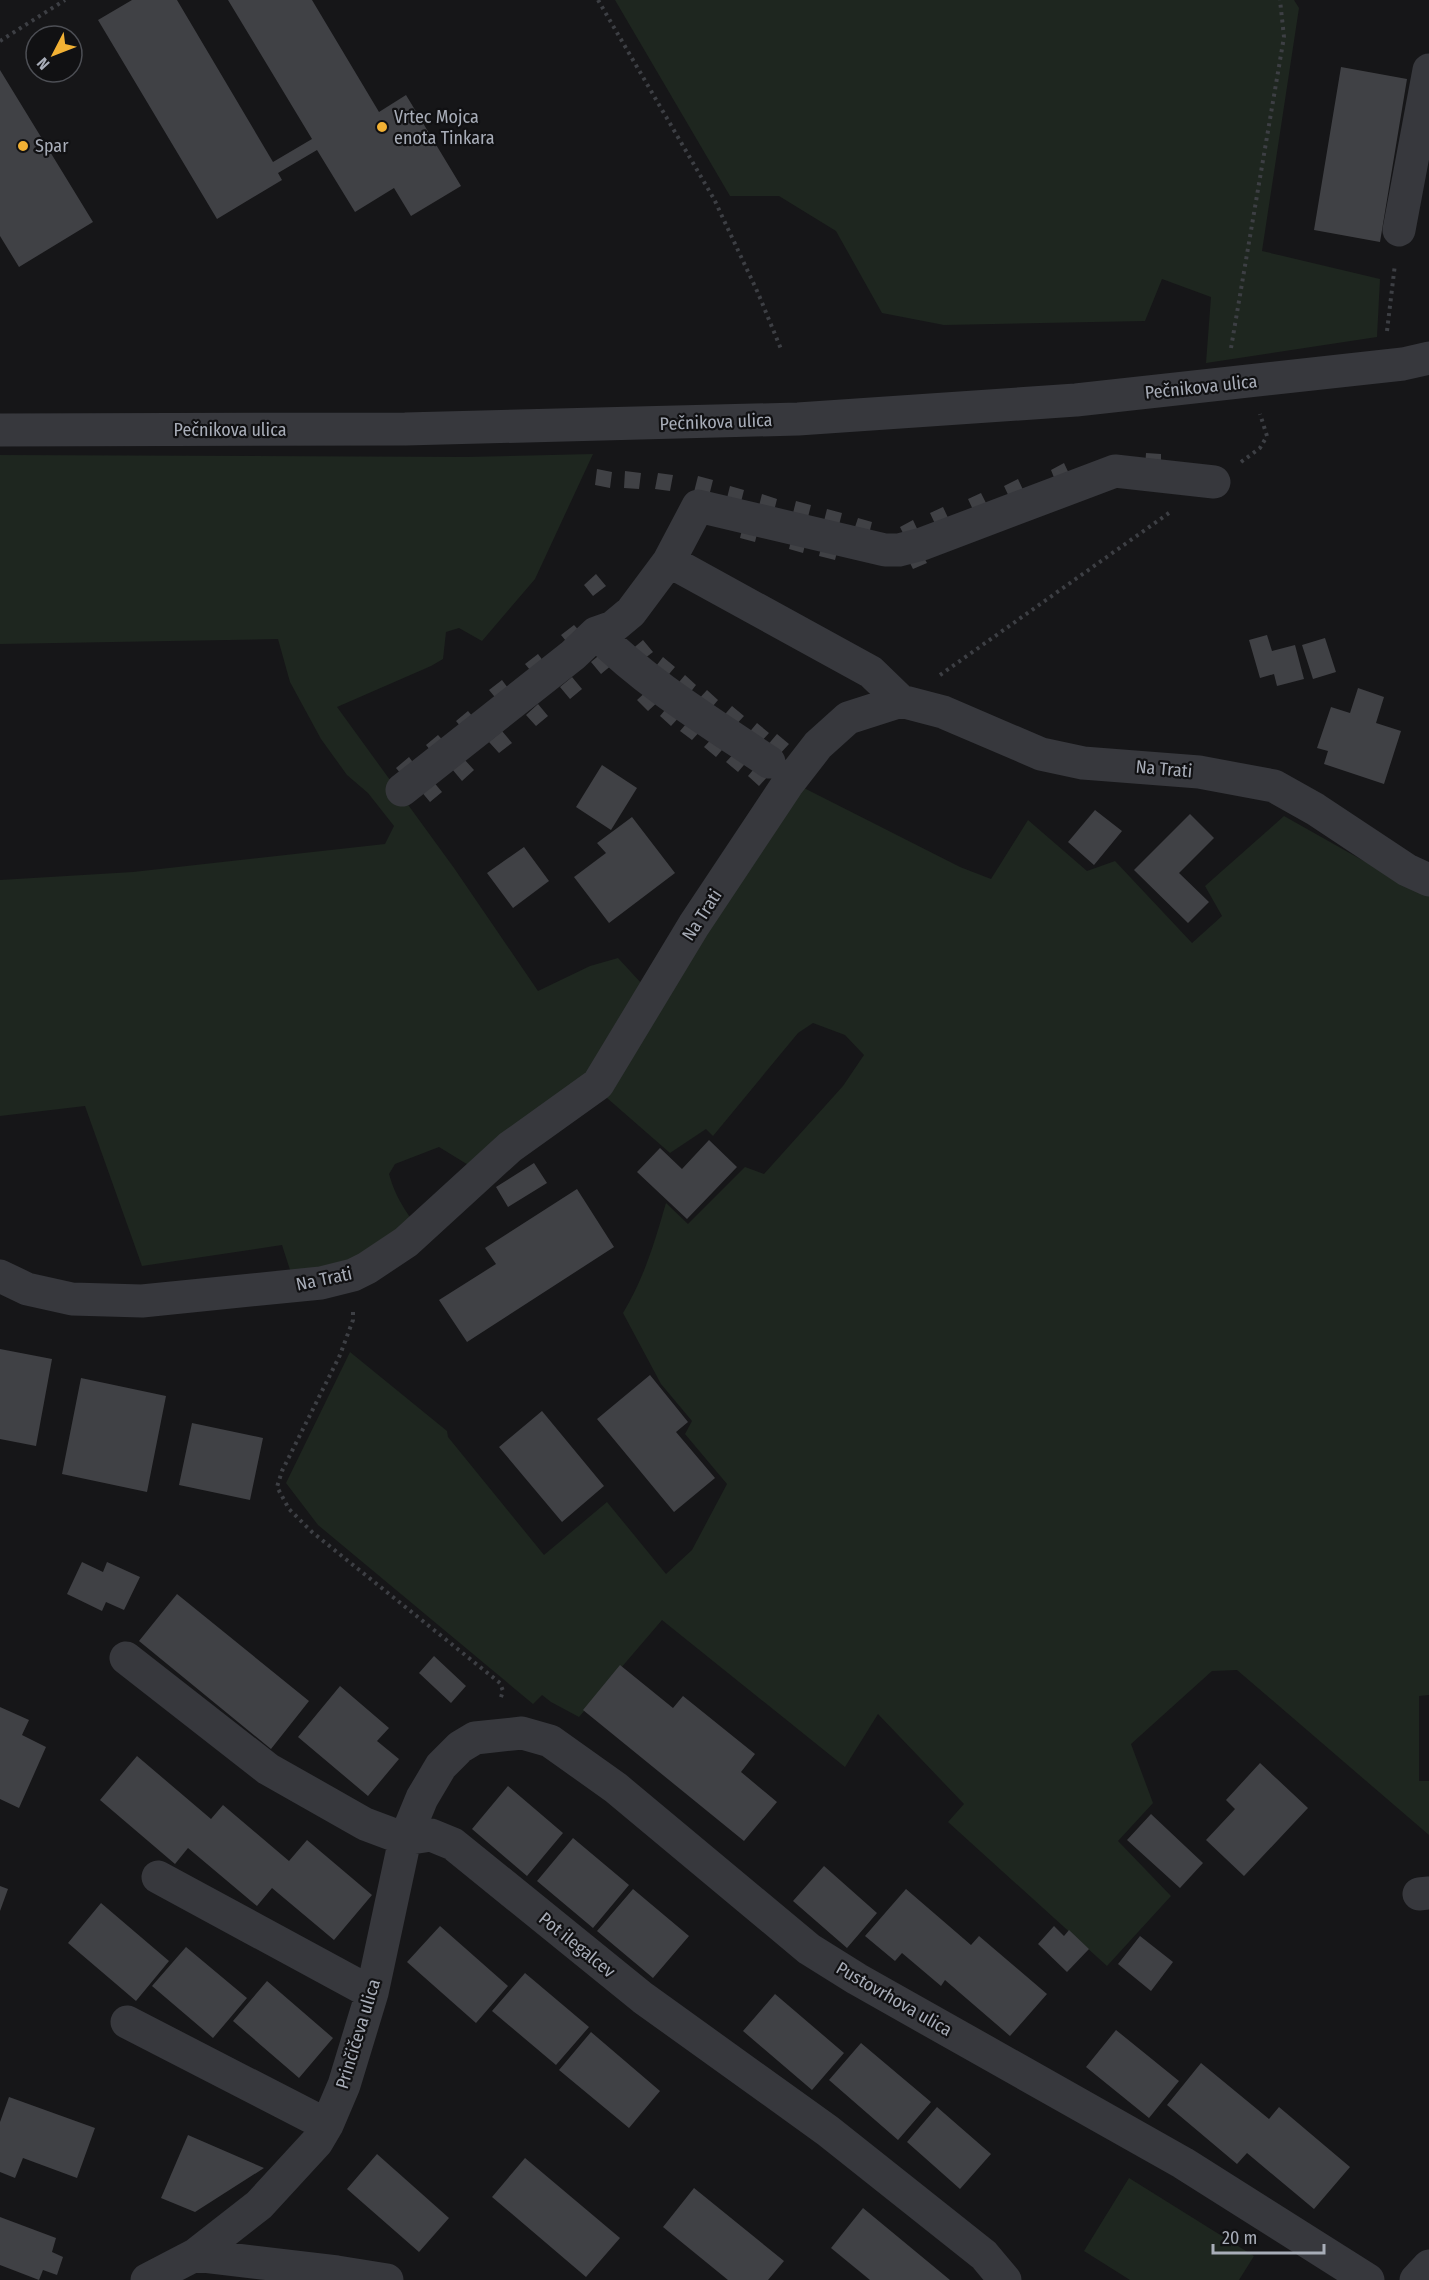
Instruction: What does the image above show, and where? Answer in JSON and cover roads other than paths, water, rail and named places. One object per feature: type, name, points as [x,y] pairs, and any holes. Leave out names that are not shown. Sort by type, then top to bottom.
[{"type":"street","points":[[1399,230],[1429,70]]},
{"type":"street","name":"Pečnikova ulica","points":[[0,430],[405,429],[798,419],[1076,400],[1403,364],[1429,358]]},
{"type":"street","points":[[402,790],[573,655],[596,633],[613,627],[631,612],[669,561],[698,506],[885,550],[899,550],[922,544],[1115,471],[1214,482]]},
{"type":"street","points":[[669,561],[871,672],[901,700]]},
{"type":"street","points":[[596,633],[616,653],[667,693],[769,762]]},
{"type":"street","name":"Na Trati","points":[[0,1276],[27,1289],[72,1299],[142,1301],[321,1284],[353,1275],[367,1268],[406,1242],[510,1147],[598,1084],[694,926],[787,785],[818,745],[848,718],[901,700],[943,712],[1041,754],[1083,763],[1199,772],[1274,786],[1315,808],[1407,870],[1429,880]]},
{"type":"street","name":"Pot ilegalcev","points":[[126,1658],[268,1769],[365,1824],[405,1839],[431,1835],[453,1844],[643,1998],[846,2145],[984,2255],[1005,2280]]},
{"type":"street","name":"Pustovrhova ulica","points":[[441,1766],[460,1748],[476,1738],[522,1733],[550,1741],[616,1788],[809,1949],[857,1979],[1183,2163],[1368,2280]]},
{"type":"street","name":"Prinčičeva ulica","points":[[147,2280],[195,2255],[259,2205],[316,2142],[327,2125],[344,2085],[372,1992],[405,1839],[422,1798],[441,1766]]},
{"type":"street","points":[[158,1877],[372,1992]]},
{"type":"street","points":[[127,2022],[327,2125]]},
{"type":"street","points":[[195,2255],[387,2280]]},
{"type":"street","points":[[1416,2280],[1429,2266]]},
{"type":"place","name":"Vrtec Mojca enota Tinkara","points":[[382,127]]},
{"type":"place","name":"Spar","points":[[23,146]]}]
